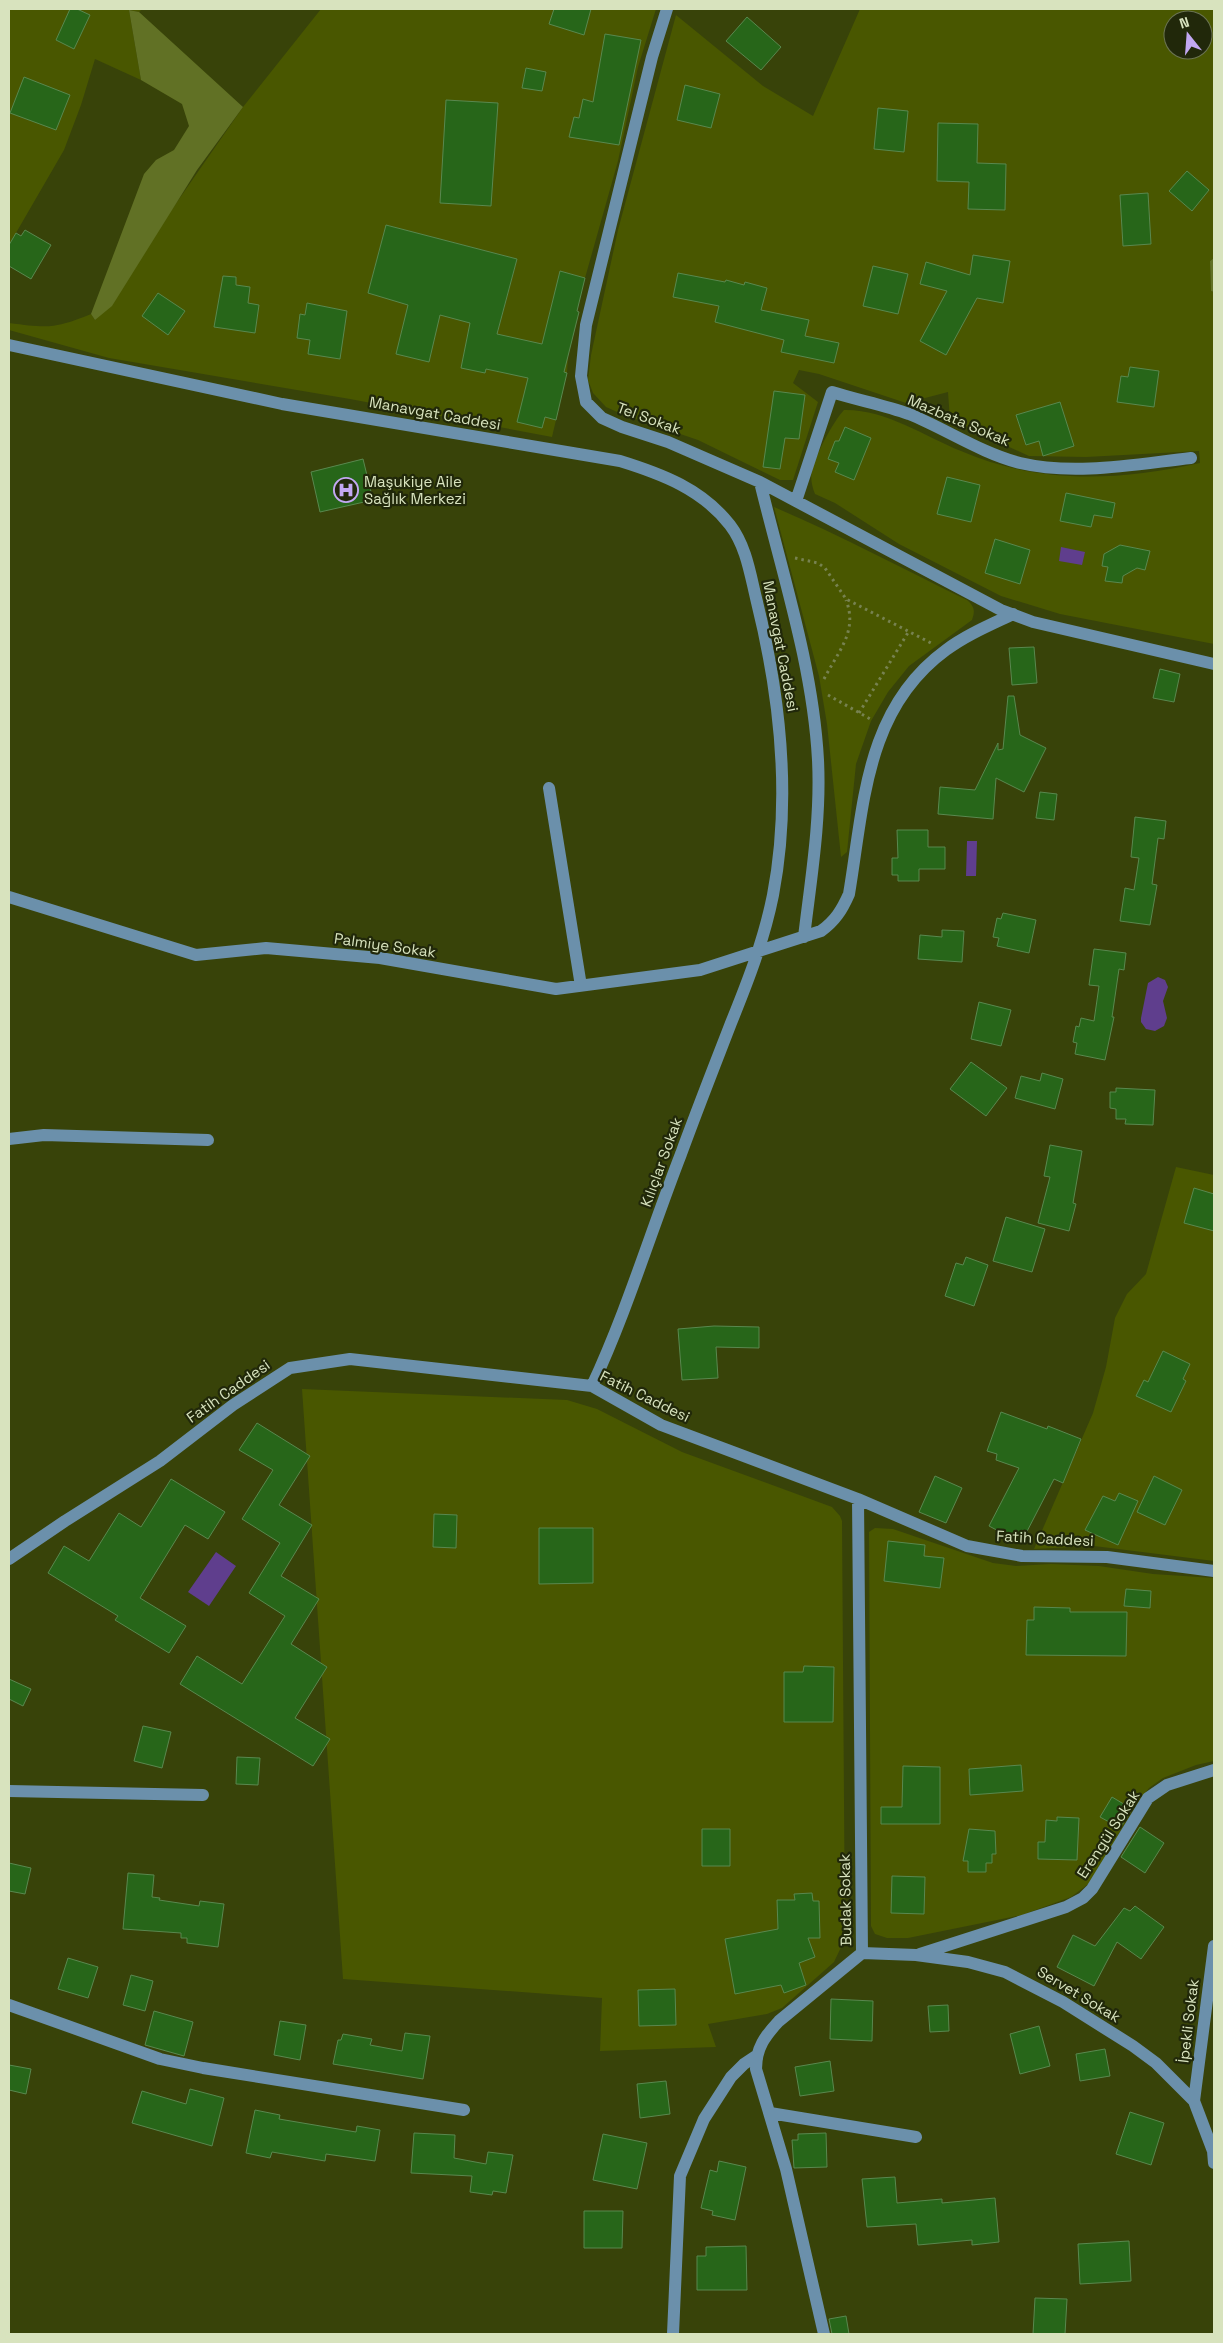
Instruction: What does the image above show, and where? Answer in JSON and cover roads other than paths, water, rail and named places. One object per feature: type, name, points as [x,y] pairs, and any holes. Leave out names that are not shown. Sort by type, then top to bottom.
[{"type":"street","name":"Tel Sokak","points":[[667,9],[652,57],[586,325],[581,360],[582,390],[589,406],[602,418],[622,427],[668,442],[760,482],[1013,614]]},
{"type":"street","name":"Manavgat Caddesi","points":[[9,345],[282,404],[620,461],[665,477],[698,494],[730,526],[742,546],[761,619],[776,691],[782,766],[779,850],[774,893],[760,950]]},
{"type":"street","name":"Mazbata Sokak","points":[[796,501],[832,392],[908,414],[998,456],[1021,463],[1051,468],[1103,467],[1190,458]]},
{"type":"street","points":[[760,482],[808,678],[818,760],[818,829],[804,937]]},
{"type":"street","points":[[760,950],[821,931],[832,923],[842,910],[849,894],[865,787],[874,753],[884,727],[901,696],[917,676],[945,651],[969,635],[1013,614],[1033,622],[1105,640],[1214,664]]},
{"type":"street","points":[[548,788],[581,986]]},
{"type":"street","name":"Palmiye Sokak","points":[[9,897],[196,955],[266,948],[380,958],[556,989],[700,970],[760,950]]},
{"type":"street","name":"Kılıçlar Sokak","points":[[592,1386],[613,1342],[678,1159],[760,950]]},
{"type":"street","points":[[9,1139],[44,1135],[208,1140]]},
{"type":"street","name":"Fatih Caddesi","points":[[9,1559],[160,1461],[233,1405],[290,1368],[350,1359],[592,1386],[661,1425],[858,1500],[967,1546],[1022,1556],[1107,1557],[1214,1571]]},
{"type":"street","name":"Budak Sokak","points":[[756,2056],[767,2033],[779,2021],[862,1953],[858,1500]]},
{"type":"street","name":"Erengül Sokak","points":[[916,1955],[1066,1907],[1083,1898],[1092,1890],[1148,1798],[1168,1785],[1214,1770]]},
{"type":"street","points":[[9,1791],[203,1795]]},
{"type":"street","name":"İpekli Sokak","points":[[1194,2101],[1214,1946]]},
{"type":"street","name":"Servet Sokak","points":[[862,1953],[916,1955],[968,1962],[1005,1972],[1037,1987],[1133,2046],[1156,2063],[1194,2101],[1214,2155]]},
{"type":"street","points":[[9,2006],[160,2059],[203,2068],[464,2110]]},
{"type":"street","points":[[756,2056],[756,2069],[788,2178],[824,2334]]},
{"type":"street","points":[[673,2334],[680,2176],[704,2119],[731,2077],[744,2064],[756,2056]]},
{"type":"street","points":[[770,2113],[916,2137]]},
{"type":"place","name":"Maşukiye Aile Sağlık Merkezi","points":[[346,490]]}]
